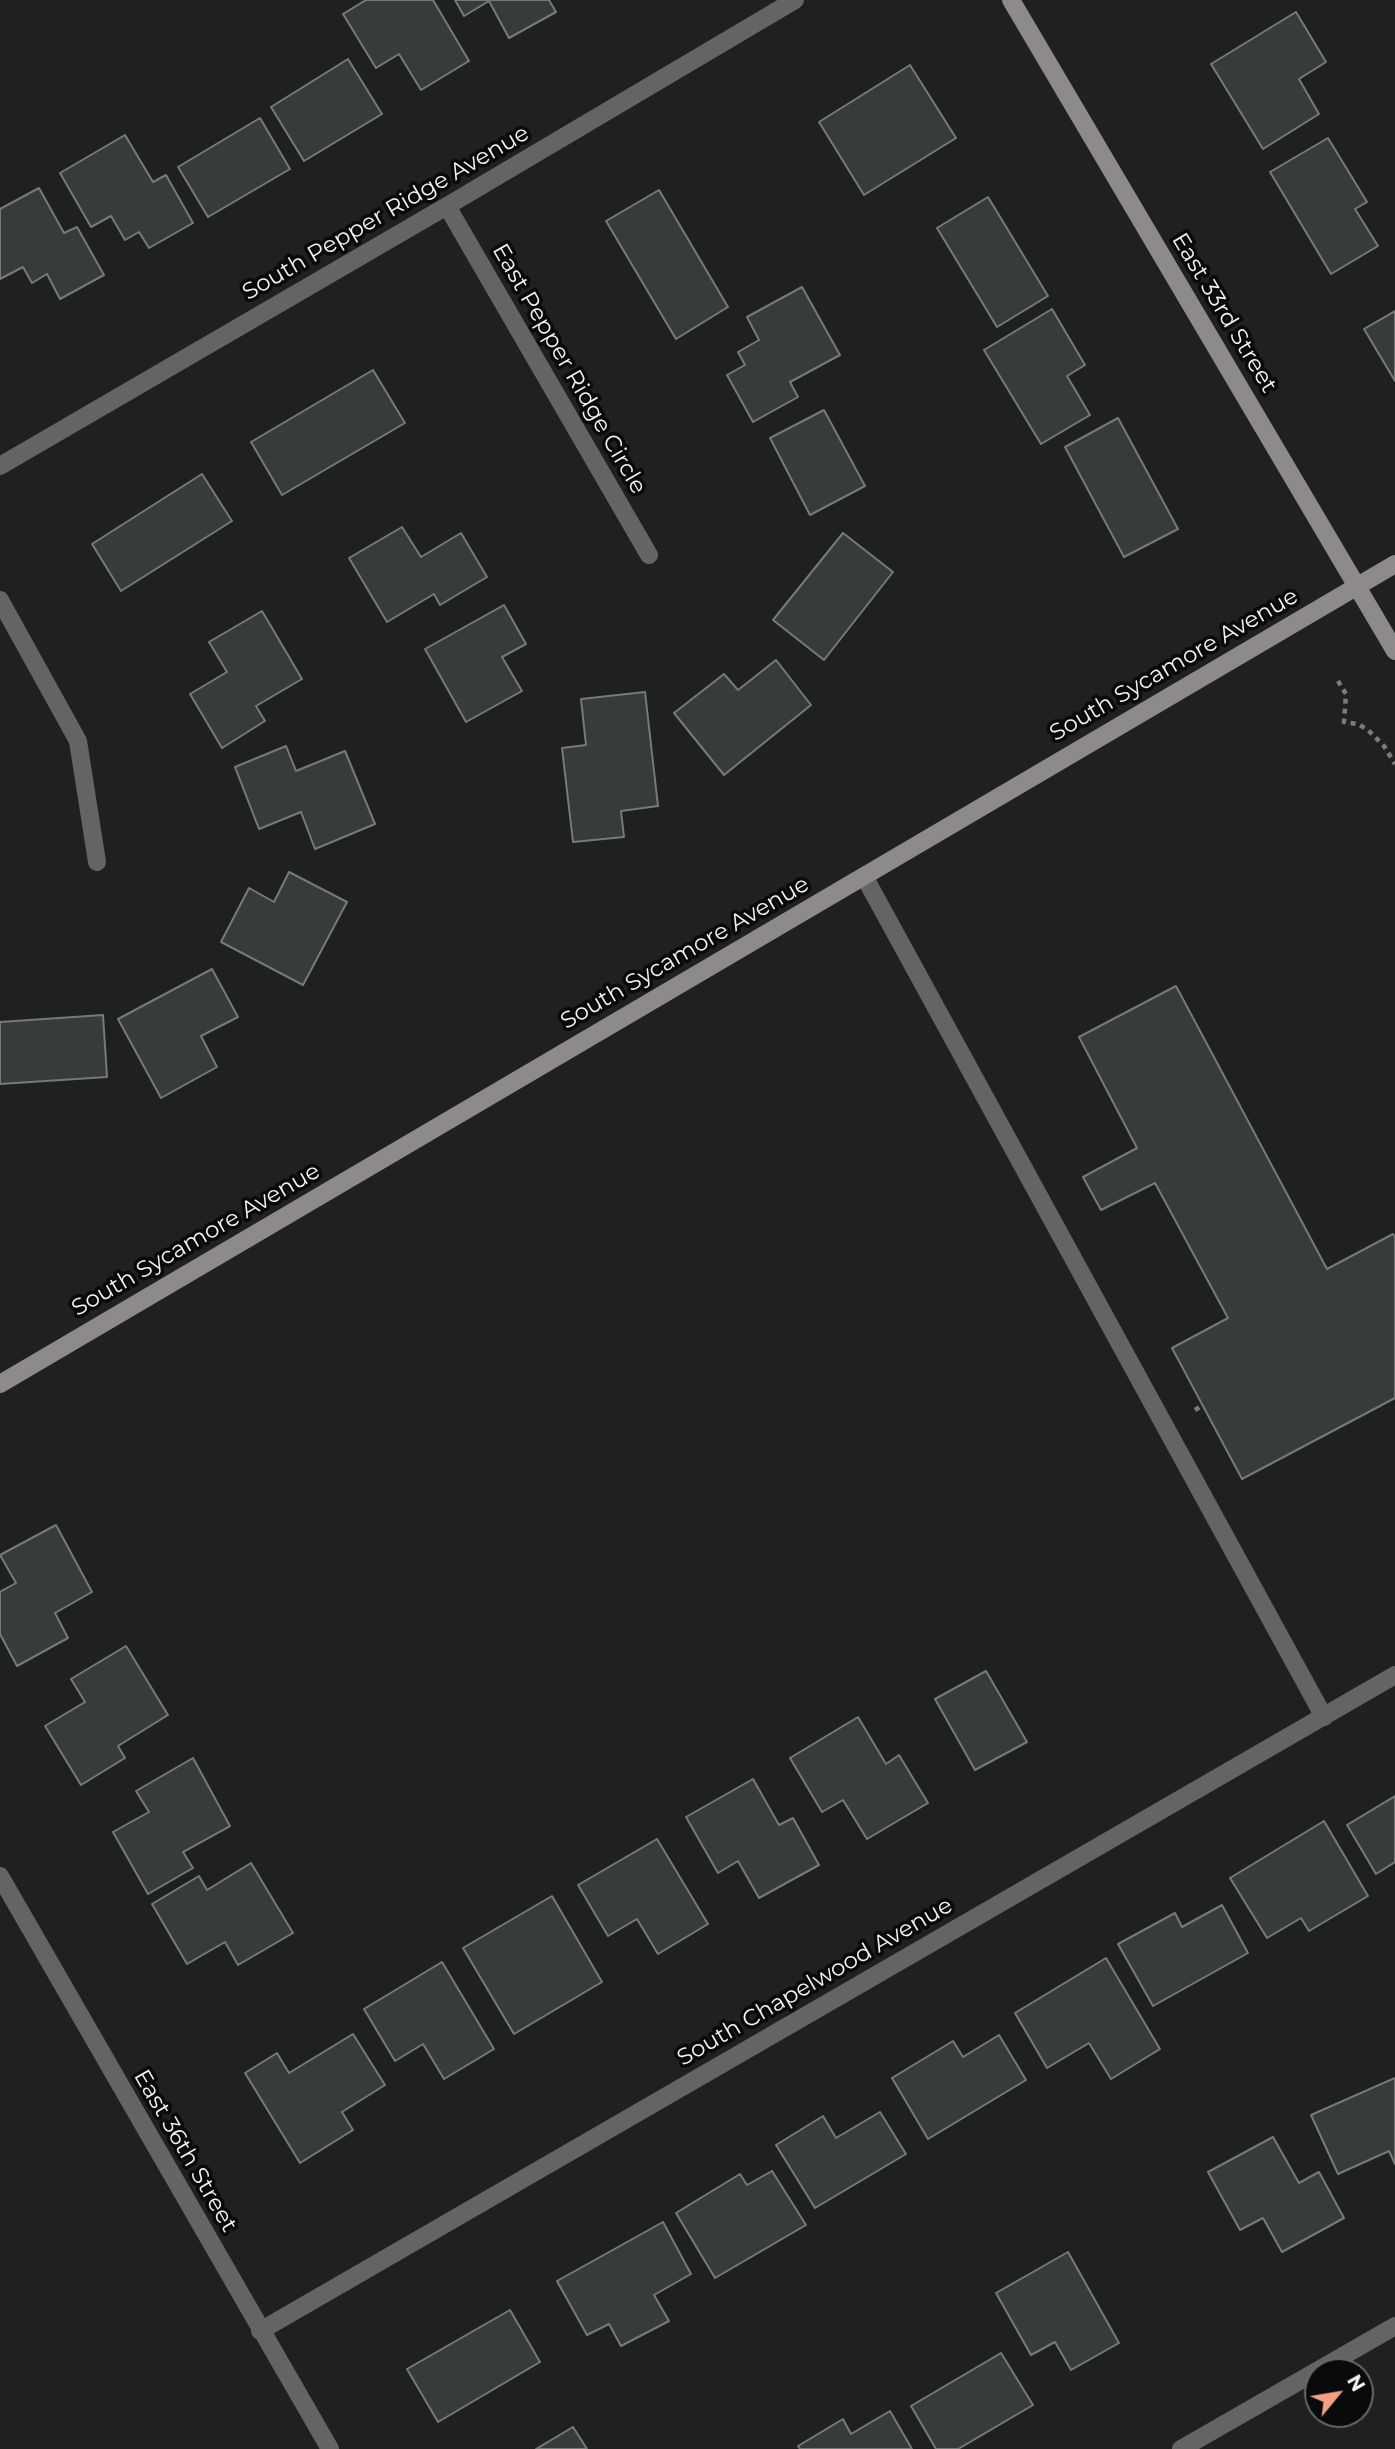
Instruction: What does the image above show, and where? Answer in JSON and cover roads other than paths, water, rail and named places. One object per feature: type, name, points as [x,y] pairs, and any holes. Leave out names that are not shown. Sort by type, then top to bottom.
[{"type":"main road","name":"East 33rd Street","points":[[1011,0],[1395,651]]},
{"type":"main road","name":"South Sycamore Avenue","points":[[0,1384],[1395,564]]},
{"type":"street","name":"South Pepper Ridge Avenue","points":[[0,466],[795,0]]},
{"type":"street","name":"East Pepper Ridge Circle","points":[[447,206],[649,555]]},
{"type":"street","points":[[0,600],[78,741],[97,862]]},
{"type":"street","points":[[864,876],[1324,1717]]},
{"type":"street","name":"South Chapelwood Avenue","points":[[260,2330],[1395,1675]]},
{"type":"street","name":"East 36th Street","points":[[0,1876],[330,2449]]},
{"type":"street","points":[[1181,2449],[1395,2326]]}]
